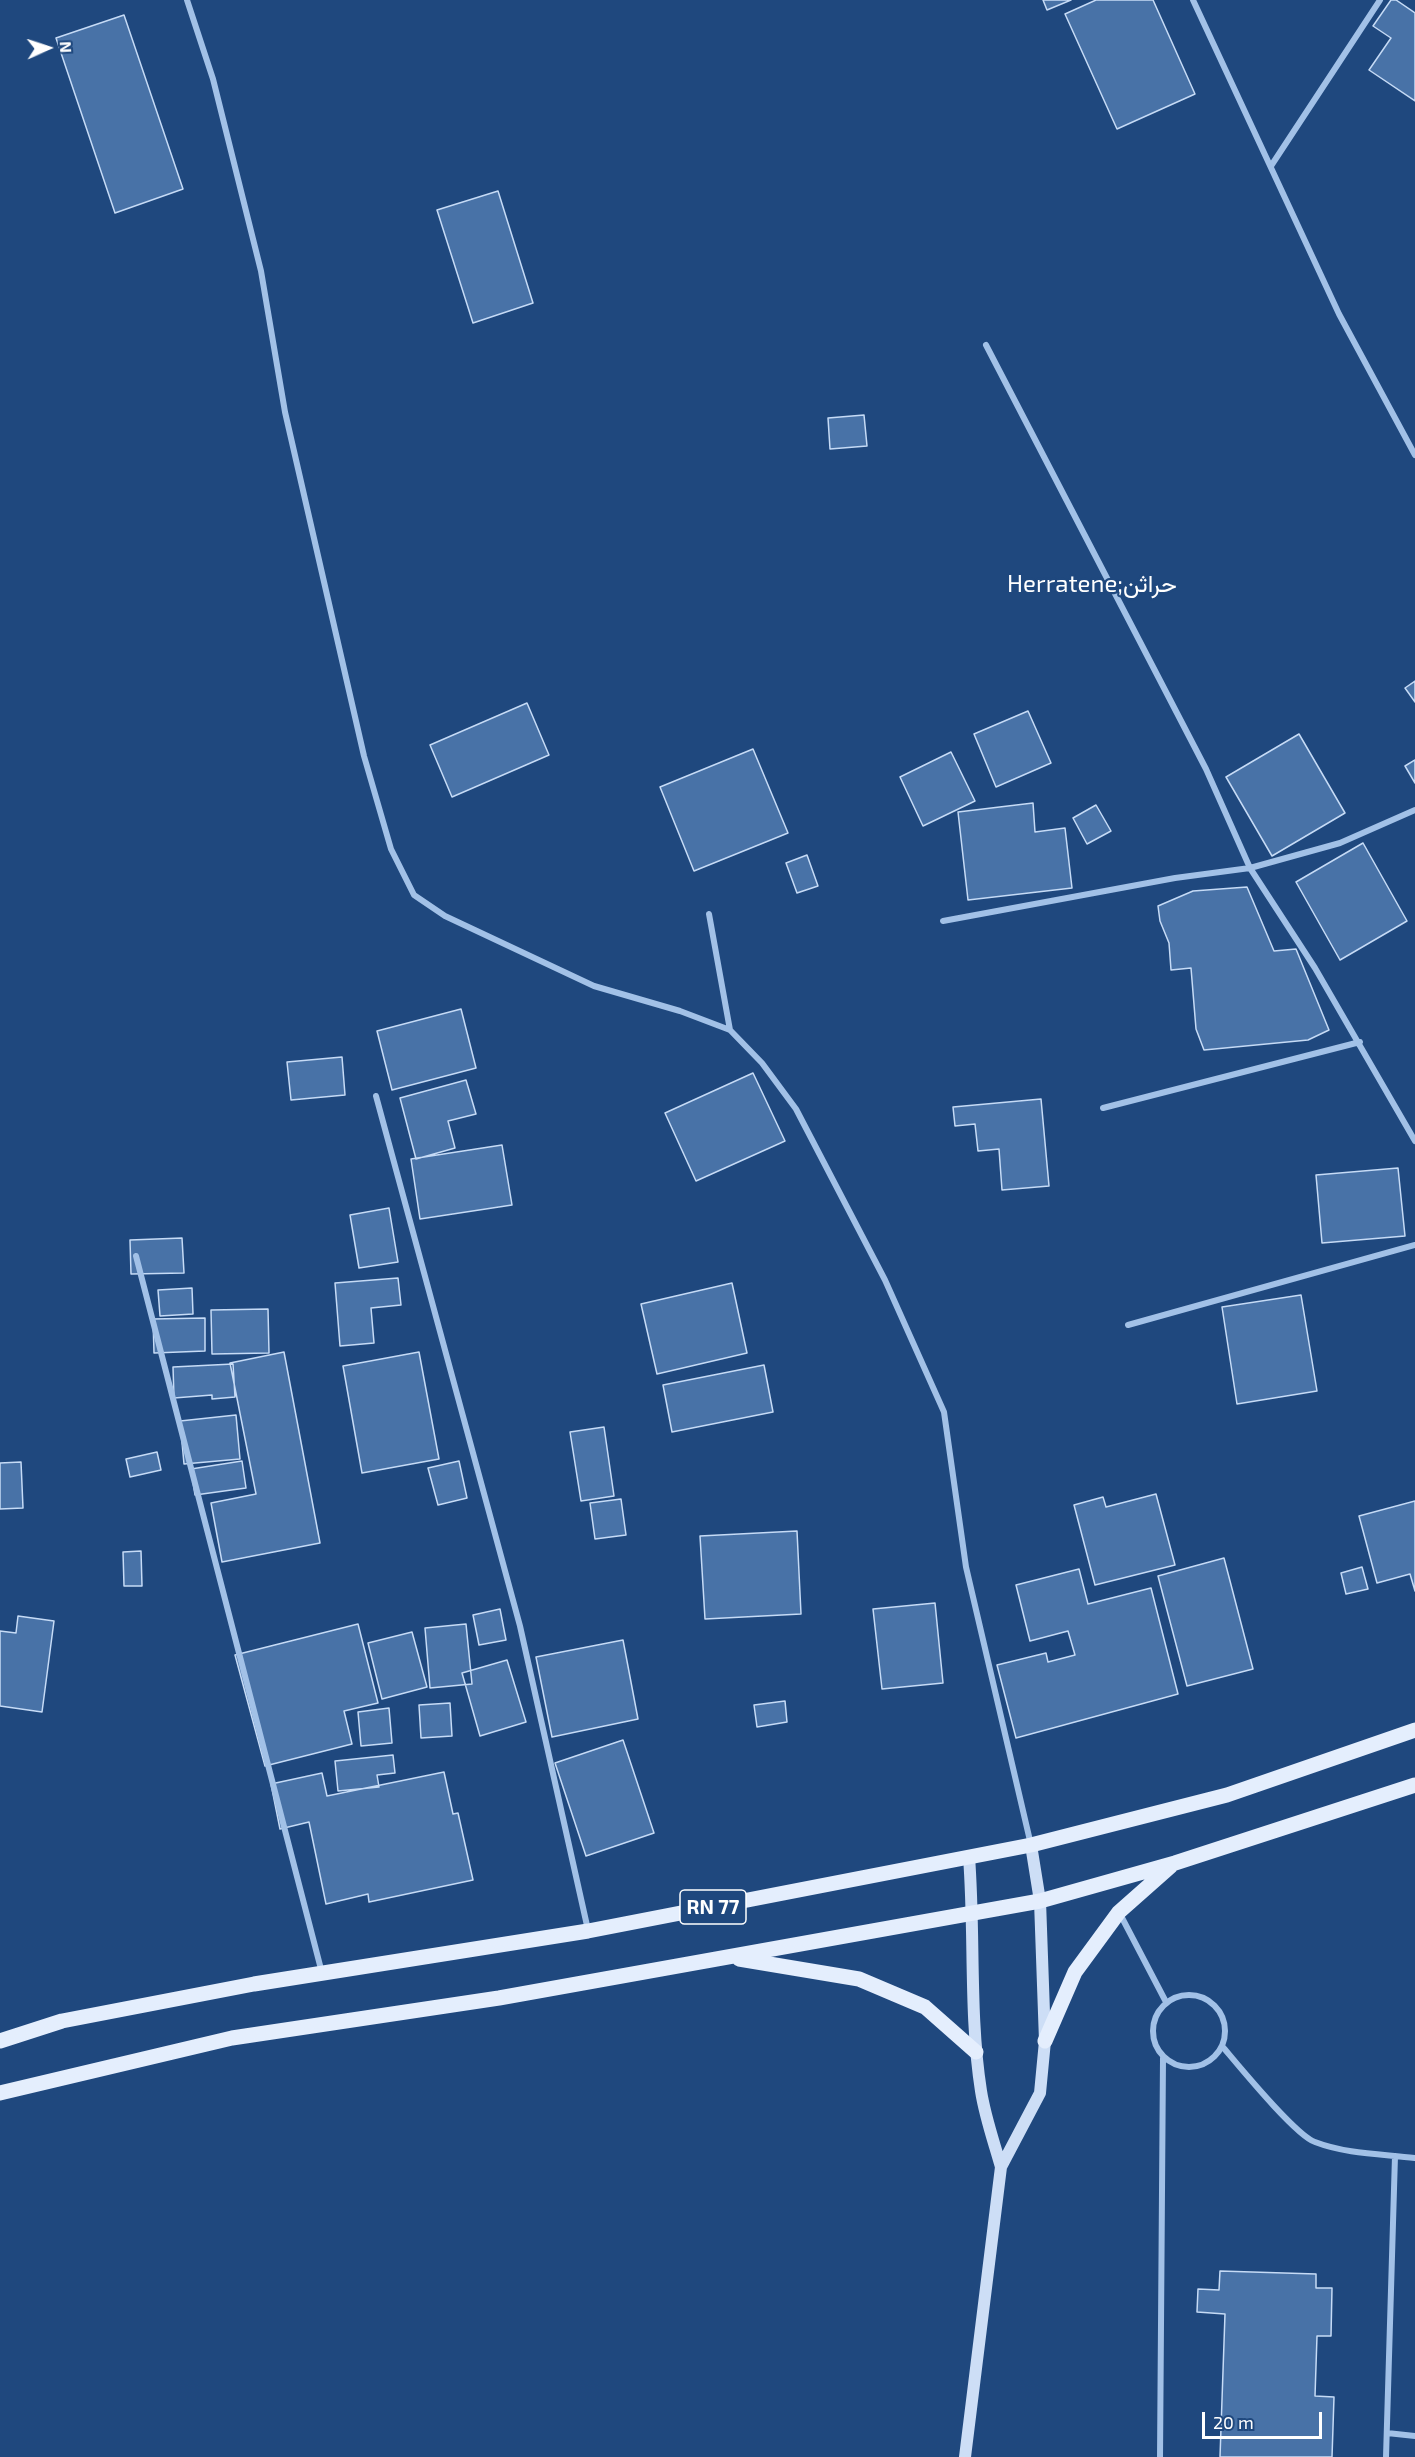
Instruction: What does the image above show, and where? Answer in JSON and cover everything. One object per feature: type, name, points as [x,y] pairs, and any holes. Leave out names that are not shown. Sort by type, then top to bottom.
[{"type":"main road","name":"RN 77","points":[[0,2041],[62,2021],[254,1984],[588,1932],[1031,1845],[1227,1795],[1415,1730]]},
{"type":"main road","name":"RN 77","points":[[0,2093],[232,2038],[499,1998],[1040,1901],[1175,1863],[1415,1785]]},
{"type":"main road","points":[[965,2457],[1001,2167],[1040,2093],[1045,2041],[1040,1901],[1031,1845]]},
{"type":"main road","points":[[969,1857],[973,1914],[976,2052],[981,2094],[1001,2167]]},
{"type":"main road","points":[[1045,2041],[1074,1972],[1119,1912],[1175,1863]]},
{"type":"main road","points":[[727,1957],[859,1979],[925,2007],[976,2052]]},
{"type":"street","points":[[187,0],[213,79],[259,260],[285,412],[364,756],[391,849],[414,895],[445,916],[594,986],[680,1011],[730,1030],[762,1063],[796,1109],[885,1280],[944,1412],[966,1567],[1031,1845]]},
{"type":"street","points":[[1193,0],[1339,314],[1415,455]]},
{"type":"street","points":[[1271,166],[1380,0]]},
{"type":"street","points":[[986,345],[1206,769],[1250,868],[1360,1042],[1415,1141]]},
{"type":"street","points":[[943,921],[1175,878],[1250,868],[1340,843],[1415,810]]},
{"type":"street","points":[[709,914],[730,1030]]},
{"type":"street","points":[[1103,1108],[1360,1042]]},
{"type":"street","points":[[376,1096],[520,1626],[588,1932]]},
{"type":"street","points":[[1128,1325],[1415,1245]]},
{"type":"street","points":[[136,1256],[322,1974]]},
{"type":"street","points":[[1119,1912],[1166,2002]]},
{"type":"street","points":[[1160,2457],[1163,2058],[1152,2037],[1157,2012],[1166,2002],[1189,1994],[1212,2003],[1221,2013],[1225,2024],[1222,2046],[1216,2056],[1196,2067],[1173,2064],[1163,2058]]},
{"type":"street","points":[[1222,2046],[1290,2121],[1312,2141],[1348,2150],[1415,2158]]},
{"type":"street","points":[[1386,2457],[1395,2156]]},
{"type":"street","points":[[1387,2433],[1415,2436]]},
{"type":"building","points":[[1043,0],[1071,0],[1047,10]]},
{"type":"building","points":[[1096,0],[1153,0],[1195,94],[1117,129],[1065,14]]},
{"type":"building","points":[[1391,0],[1396,0],[1415,13],[1415,101],[1369,70],[1391,38],[1373,26]]},
{"type":"building","points":[[124,15],[183,189],[115,213],[56,38]]},
{"type":"building","points":[[498,191],[533,303],[473,323],[437,210]]},
{"type":"building","points":[[864,415],[867,446],[830,449],[828,418]]},
{"type":"building","points":[[1415,681],[1415,702],[1405,688]]},
{"type":"building","points":[[527,703],[549,755],[452,797],[430,745]]},
{"type":"building","points":[[1028,711],[1051,763],[996,787],[974,734]]},
{"type":"building","points":[[1299,734],[1345,813],[1272,856],[1226,777]]},
{"type":"building","points":[[753,749],[788,833],[694,871],[660,787]]},
{"type":"building","points":[[951,752],[975,801],[923,826],[900,777]]},
{"type":"building","points":[[1415,760],[1415,783],[1405,766]]},
{"type":"building","points":[[1033,803],[1035,832],[1065,828],[1072,888],[968,900],[958,812]]},
{"type":"building","points":[[1096,805],[1111,831],[1087,844],[1073,818]]},
{"type":"building","points":[[1363,843],[1407,921],[1340,960],[1296,882]]},
{"type":"building","points":[[807,855],[818,886],[797,893],[786,863]]},
{"type":"building","points":[[1247,887],[1274,951],[1296,949],[1329,1030],[1308,1040],[1204,1050],[1196,1029],[1191,968],[1171,970],[1169,943],[1160,921],[1158,906],[1193,891]]},
{"type":"building","points":[[461,1009],[476,1068],[392,1090],[377,1031]]},
{"type":"building","points":[[342,1057],[345,1095],[291,1100],[287,1062]]},
{"type":"building","points":[[753,1073],[785,1141],[696,1181],[665,1113]]},
{"type":"building","points":[[466,1080],[476,1114],[448,1121],[455,1148],[416,1159],[400,1098]]},
{"type":"building","points":[[1041,1099],[1049,1186],[1002,1190],[999,1149],[978,1151],[975,1124],[955,1126],[953,1107]]},
{"type":"building","points":[[502,1145],[512,1205],[420,1219],[411,1159]]},
{"type":"building","points":[[1398,1168],[1405,1236],[1322,1243],[1316,1175]]},
{"type":"building","points":[[389,1208],[398,1262],[359,1268],[350,1215]]},
{"type":"building","points":[[182,1238],[184,1273],[131,1274],[130,1240]]},
{"type":"building","points":[[398,1278],[401,1305],[371,1308],[374,1343],[340,1346],[335,1283]]},
{"type":"building","points":[[732,1283],[747,1353],[657,1374],[641,1304]]},
{"type":"building","points":[[192,1288],[193,1314],[160,1316],[158,1290]]},
{"type":"building","points":[[1301,1295],[1317,1391],[1237,1404],[1222,1307]]},
{"type":"building","points":[[268,1309],[269,1353],[212,1354],[211,1310]]},
{"type":"building","points":[[205,1318],[205,1351],[154,1353],[153,1319]]},
{"type":"building","points":[[284,1352],[320,1543],[222,1562],[211,1503],[256,1494],[230,1363]]},
{"type":"building","points":[[419,1352],[439,1459],[362,1473],[343,1366]]},
{"type":"building","points":[[233,1364],[235,1397],[212,1399],[212,1395],[174,1398],[173,1367]]},
{"type":"building","points":[[764,1365],[773,1412],[672,1432],[663,1385]]},
{"type":"building","points":[[236,1415],[240,1459],[184,1464],[180,1421]]},
{"type":"building","points":[[604,1427],[614,1496],[581,1501],[570,1432]]},
{"type":"building","points":[[157,1452],[161,1470],[130,1477],[126,1459]]},
{"type":"building","points":[[242,1461],[246,1488],[195,1495],[191,1469]]},
{"type":"building","points":[[459,1461],[467,1498],[438,1505],[428,1468]]},
{"type":"building","points":[[21,1462],[23,1508],[0,1509],[0,1463]]},
{"type":"building","points":[[1156,1494],[1175,1565],[1095,1585],[1074,1505],[1103,1497],[1106,1507]]},
{"type":"building","points":[[621,1499],[626,1535],[595,1539],[590,1503]]},
{"type":"building","points":[[1415,1501],[1415,1591],[1410,1574],[1377,1583],[1359,1516]]},
{"type":"building","points":[[797,1531],[801,1614],[705,1619],[700,1536]]},
{"type":"building","points":[[141,1551],[142,1586],[124,1586],[123,1552]]},
{"type":"building","points":[[1224,1558],[1253,1669],[1187,1686],[1158,1576]]},
{"type":"building","points":[[1362,1567],[1368,1589],[1346,1594],[1341,1573]]},
{"type":"building","points":[[1079,1569],[1088,1604],[1151,1588],[1178,1694],[1016,1738],[997,1665],[1046,1653],[1048,1662],[1075,1655],[1068,1631],[1030,1641],[1016,1585]]},
{"type":"building","points":[[935,1603],[943,1683],[882,1689],[873,1609]]},
{"type":"building","points":[[500,1609],[506,1640],[479,1645],[473,1615]]},
{"type":"building","points":[[18,1616],[54,1621],[42,1712],[0,1706],[0,1631],[16,1633]]},
{"type":"building","points":[[358,1624],[378,1703],[344,1711],[352,1744],[265,1766],[235,1655]]},
{"type":"building","points":[[466,1624],[472,1684],[430,1688],[425,1628]]},
{"type":"building","points":[[412,1632],[427,1687],[382,1699],[368,1643]]},
{"type":"building","points":[[623,1640],[638,1719],[552,1737],[536,1657]]},
{"type":"building","points":[[507,1660],[526,1722],[480,1736],[462,1673]]},
{"type":"building","points":[[785,1701],[787,1722],[757,1727],[754,1705]]},
{"type":"building","points":[[450,1703],[452,1736],[421,1738],[419,1705]]},
{"type":"building","points":[[389,1708],[392,1743],[361,1746],[358,1712]]},
{"type":"building","points":[[623,1740],[654,1833],[586,1856],[555,1763]]},
{"type":"building","points":[[393,1755],[395,1773],[377,1775],[379,1787],[338,1791],[335,1761]]},
{"type":"building","points":[[444,1772],[453,1814],[458,1813],[473,1880],[369,1902],[368,1894],[326,1904],[309,1822],[280,1829],[271,1784],[322,1773],[327,1796]]},
{"type":"building","points":[[1220,2271],[1316,2274],[1316,2288],[1332,2288],[1331,2336],[1317,2336],[1315,2396],[1334,2397],[1332,2457],[1220,2457],[1225,2314],[1197,2312],[1198,2289],[1219,2290]]},
{"type":"district","name":"Herratene;حراثن","points":[[1092,584]]}]
